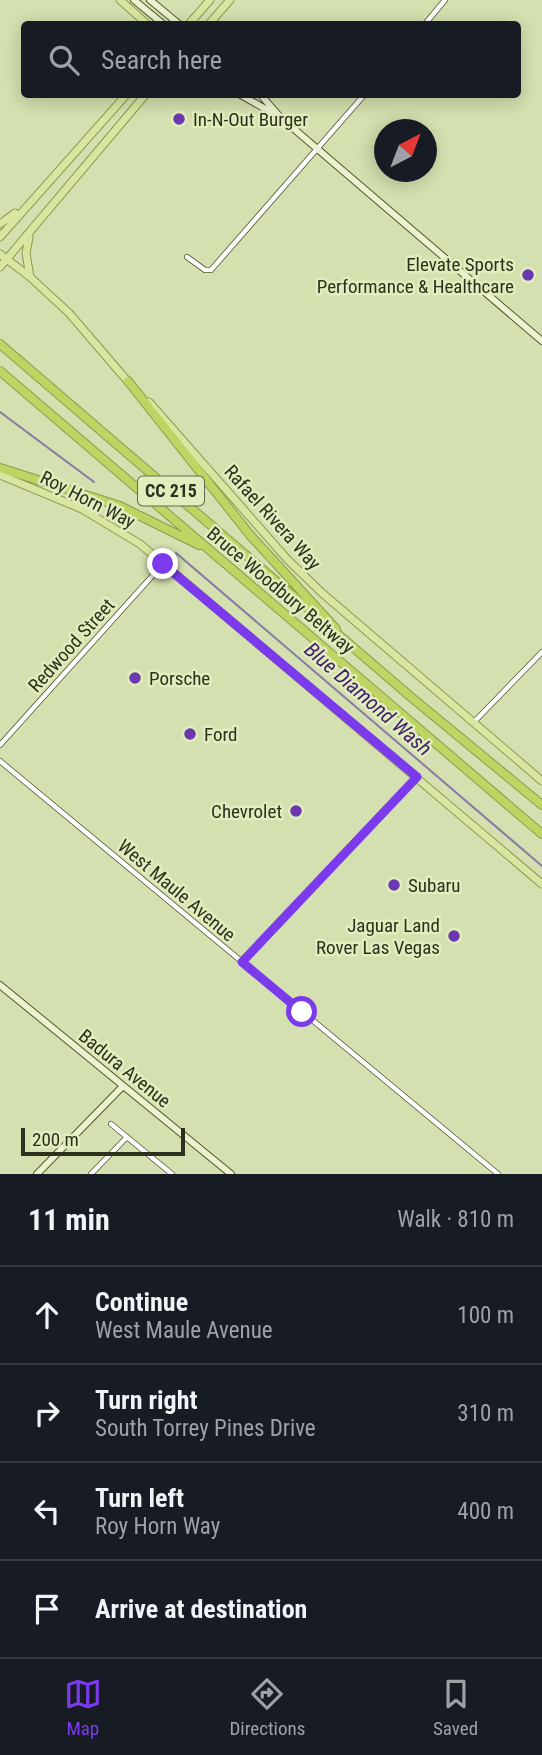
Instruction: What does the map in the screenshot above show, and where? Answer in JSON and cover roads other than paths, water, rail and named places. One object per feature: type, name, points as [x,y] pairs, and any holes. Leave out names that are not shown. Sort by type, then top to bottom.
[{"type":"highway","name":"Bruce Woodbury Beltway","points":[[0,344],[342,638],[542,805]]},
{"type":"highway","name":"Bruce Woodbury Beltway","points":[[0,371],[542,834]]},
{"type":"highway","points":[[128,381],[250,535],[330,619],[342,638]]},
{"type":"highway","points":[[0,467],[120,506],[208,549]]},
{"type":"main road","points":[[120,0],[144,21]]},
{"type":"main road","points":[[134,0],[159,21]]},
{"type":"main road","points":[[150,0],[175,21]]},
{"type":"main road","points":[[192,21],[210,0]]},
{"type":"main road","points":[[212,21],[230,0]]},
{"type":"main road","points":[[0,236],[123,98]]},
{"type":"main road","points":[[0,267],[3,257],[35,228],[143,98]]},
{"type":"main road","points":[[246,98],[280,117]]},
{"type":"main road","points":[[263,98],[280,117],[542,341]]},
{"type":"main road","points":[[0,225],[58,172]]},
{"type":"main road","points":[[30,277],[26,250],[35,228]]},
{"type":"main road","name":"Rafael Rivera Way","points":[[3,257],[30,277],[69,313],[304,576],[542,780]]},
{"type":"main road","name":"Roy Horn Way","points":[[0,475],[82,509],[118,528],[542,884]]},
{"type":"main road","name":"Badura Avenue","points":[[0,985],[231,1174]]},
{"type":"main road","points":[[37,1174],[123,1086]]},
{"type":"street","points":[[428,21],[445,0]]},
{"type":"street","points":[[187,257],[205,270],[211,270],[362,98]]},
{"type":"street","name":"Redwood Street","points":[[0,745],[163,564]]},
{"type":"street","points":[[474,722],[542,652]]},
{"type":"street","name":"West Maule Avenue","points":[[0,761],[498,1174]]},
{"type":"street","points":[[242,962],[417,777]]},
{"type":"street","points":[[111,1124],[169,1173]]},
{"type":"street","points":[[91,1174],[127,1137]]},
{"type":"waterway","name":"Blue Diamond Wash","points":[[0,412],[94,482]]},
{"type":"waterway","name":"Blue Diamond Wash","points":[[176,553],[542,866]]},
{"type":"place","name":"In-N-Out Burger","points":[[179,119]]},
{"type":"place","name":"Elevate Sports Performance & Healthcare","points":[[528,275]]},
{"type":"place","name":"Porsche","points":[[135,678]]},
{"type":"place","name":"Ford","points":[[190,734]]},
{"type":"place","name":"Chevrolet","points":[[296,811]]},
{"type":"place","name":"Subaru","points":[[394,885]]},
{"type":"place","name":"Jaguar Land Rover Las Vegas","points":[[454,936]]}]
